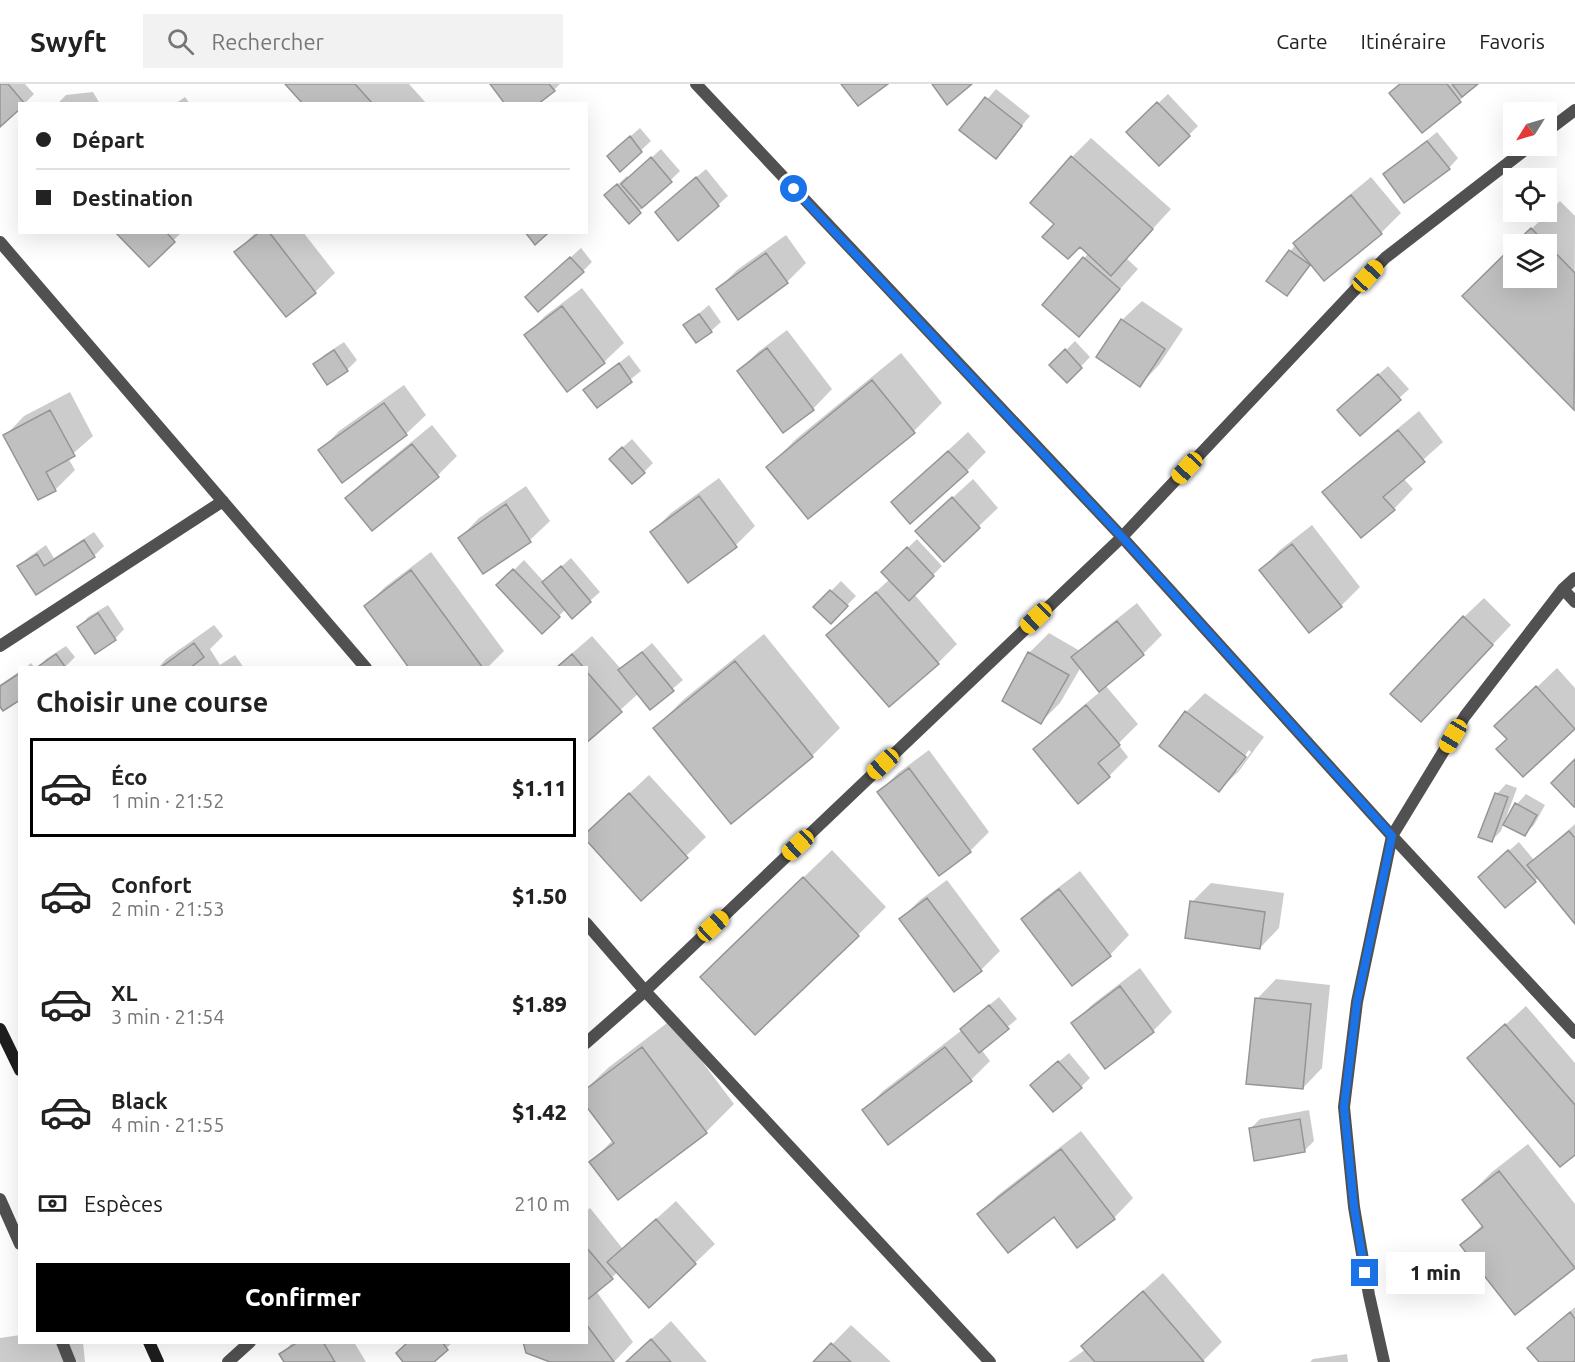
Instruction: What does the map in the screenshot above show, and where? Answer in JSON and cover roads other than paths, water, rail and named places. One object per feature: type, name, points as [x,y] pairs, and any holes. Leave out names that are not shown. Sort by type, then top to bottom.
[{"type":"street","points":[[696,84],[1122,537],[1392,836],[1575,1033]]},
{"type":"street","points":[[1557,124],[1575,110]]},
{"type":"street","points":[[588,1041],[645,991],[1122,537],[1385,258],[1517,156]]},
{"type":"street","points":[[0,242],[364,666]]},
{"type":"street","points":[[0,646],[223,501]]},
{"type":"street","points":[[1384,1362],[1369,1295],[1354,1207],[1344,1107],[1357,1002],[1392,836],[1465,716],[1563,589],[1575,578]]},
{"type":"street","points":[[1563,589],[1575,602]]},
{"type":"street","points":[[588,925],[645,991],[990,1362]]},
{"type":"street","points":[[0,1029],[18,1066]]},
{"type":"street","points":[[0,1199],[18,1240]]},
{"type":"street","points":[[63,1344],[70,1362]]},
{"type":"street","points":[[150,1344],[158,1362]]},
{"type":"street","points":[[228,1362],[248,1344]]}]
